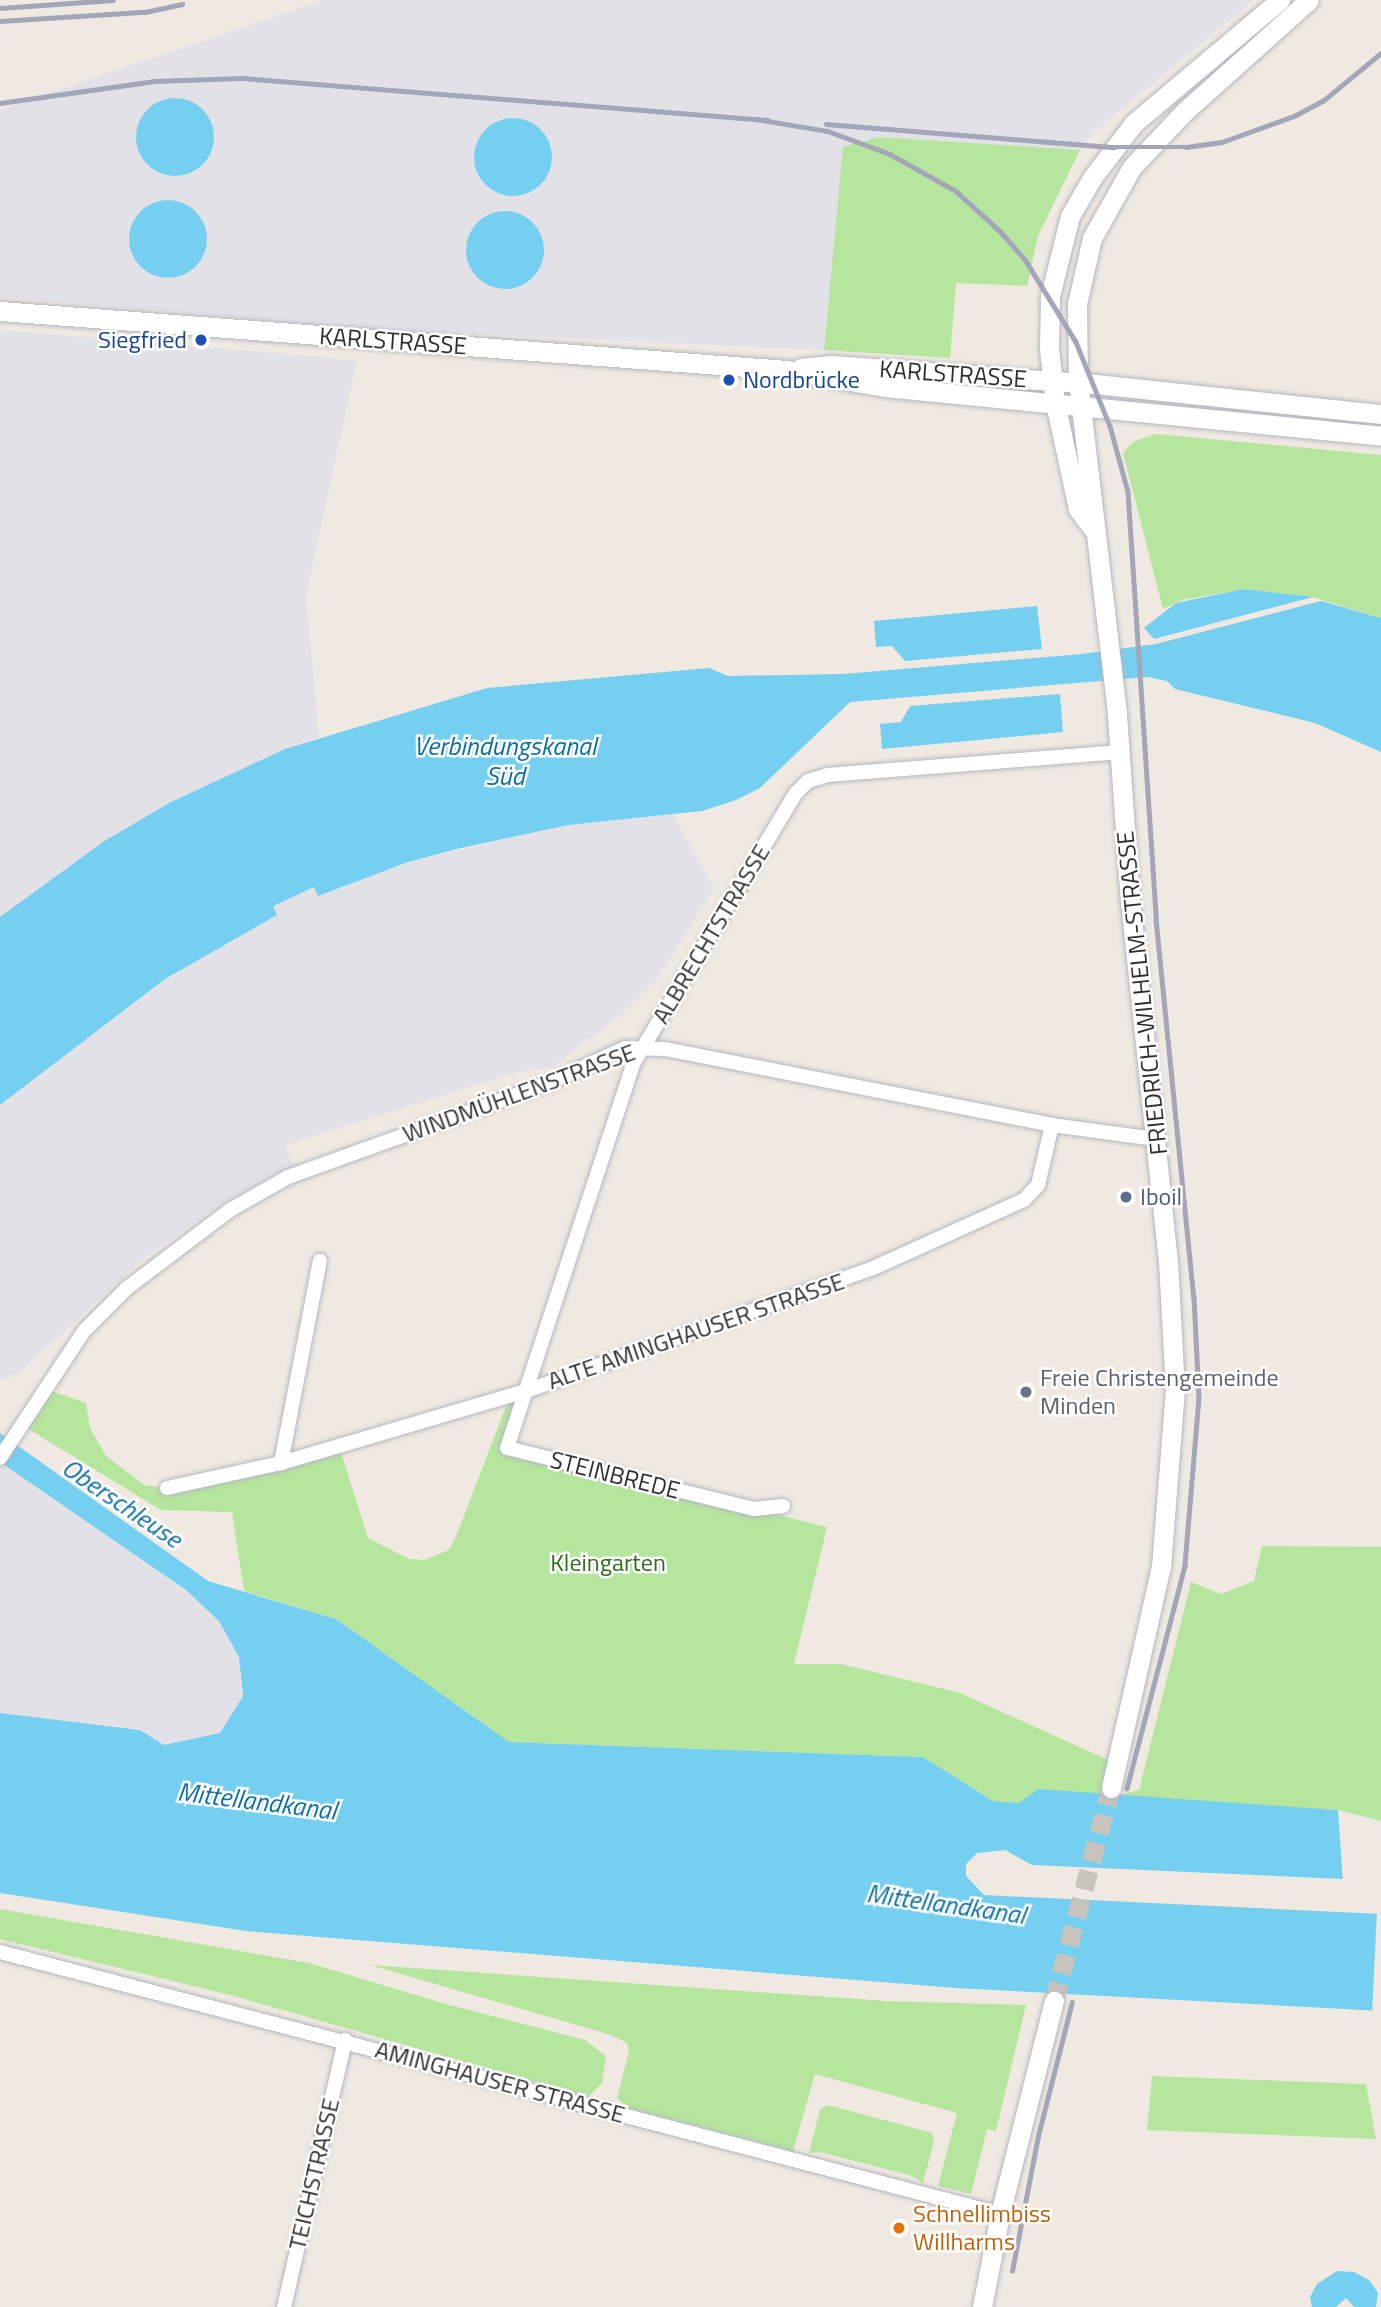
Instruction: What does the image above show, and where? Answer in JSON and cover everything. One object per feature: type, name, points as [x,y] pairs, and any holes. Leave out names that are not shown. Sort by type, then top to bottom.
[{"type":"street","name":"FRIEDRICH-WILHELM-STRASSE","points":[[1111,1788],[1154,1609],[1172,1456],[1172,1308],[1114,688],[1093,529],[1096,507],[1078,383],[1076,315],[1092,238],[1132,167],[1185,111],[1309,0]]},
{"type":"street","name":"FRIEDRICH-WILHELM-STRASSE","points":[[1093,529],[1078,509],[1052,381],[1050,296],[1070,216],[1114,147],[1169,93],[1275,2]]},
{"type":"street","points":[[1275,2],[1289,20]]},
{"type":"street","points":[[1169,93],[1185,111]]},
{"type":"street","name":"KARLSTRASSE","points":[[0,311],[786,370],[885,387],[1372,434]]},
{"type":"street","name":"KARLSTRASSE","points":[[786,370],[831,365],[1052,381],[1374,413]]},
{"type":"street","name":"ALBRECHTSTRASSE","points":[[526,1391],[641,1046],[796,793],[808,782],[828,775],[1120,752]]},
{"type":"street","name":"WINDMÜHLENSTRASSE","points":[[0,1458],[84,1331],[127,1288],[230,1210],[288,1177],[641,1046],[1052,1125],[1156,1139]]},
{"type":"street","name":"ALTE AMINGHAUSER STRASSE","points":[[167,1488],[281,1463],[526,1391],[810,1293],[1024,1200],[1038,1185],[1052,1125]]},
{"type":"street","points":[[281,1463],[320,1261]]},
{"type":"street","name":"STEINBREDE","points":[[526,1391],[508,1448],[754,1509],[783,1506]]},
{"type":"street","name":"AMINGHAUSER STRASSE","points":[[0,1952],[345,2040],[1000,2214]]},
{"type":"street","points":[[982,2307],[1000,2214],[1054,2001]]},
{"type":"street","name":"TEICHSTRASSE","points":[[284,2307],[345,2040]]},
{"type":"shaded area","points":[[323,0],[1254,0],[1095,131],[1080,150],[879,137],[844,147],[824,350],[368,329],[0,297],[0,110]]},
{"type":"shaded area","points":[[0,330],[357,360],[306,596],[319,737],[133,824],[0,919]]},
{"type":"shaded area","points":[[673,814],[714,889],[657,979],[625,1011],[553,1067],[518,1072],[285,1145],[293,1165],[220,1205],[145,1257],[19,1373],[0,1380],[0,1105],[165,979],[276,915],[272,906],[314,887],[318,896],[408,862],[567,825]]},
{"type":"shaded area","points":[[0,1462],[186,1590],[219,1621],[239,1657],[242,1697],[220,1733],[164,1745],[140,1729],[0,1713]]},
{"type":"green space","points":[[879,137],[1080,150],[1038,236],[1027,286],[956,283],[950,358],[824,350],[843,147]]},
{"type":"green space","points":[[1157,434],[1381,455],[1381,618],[1312,597],[1244,589],[1182,600],[1163,609],[1123,453],[1134,441]]},
{"type":"green space","name":"Kleingarten","points":[[513,1388],[526,1391],[508,1449],[827,1527],[794,1664],[841,1664],[960,1693],[1117,1764],[1110,1797],[1139,1790],[1191,1582],[1221,1594],[1254,1581],[1262,1546],[1381,1547],[1381,1821],[1337,1810],[1109,1797],[1038,1789],[1019,1803],[993,1801],[923,1757],[509,1742],[336,1619],[244,1591],[232,1512],[161,1510],[22,1425],[46,1389],[86,1403],[90,1428],[106,1456],[144,1485],[167,1488],[339,1446],[368,1538],[409,1559],[424,1560],[449,1550]]},
{"type":"green space","points":[[0,1909],[309,1963],[446,2004],[585,2040],[606,2056],[602,2083],[588,2097],[230,1995],[0,1939]]},
{"type":"green space","points":[[370,1965],[886,2001],[1026,2005],[996,2131],[987,2129],[971,2194],[938,2186],[957,2113],[815,2074],[793,2151],[628,2108],[617,2098],[629,2051],[627,2043],[611,2035]]},
{"type":"green space","points":[[1152,2076],[1366,2084],[1376,2139],[1147,2130]]},
{"type":"green space","points":[[828,2105],[932,2133],[934,2141],[923,2183],[912,2176],[820,2152],[809,2153],[820,2109]]},
{"type":"water","points":[[175,98],[190,101],[207,115],[214,137],[211,152],[197,169],[175,176],[160,173],[143,159],[136,137],[139,122],[153,105]]},
{"type":"water","points":[[513,118],[528,121],[545,135],[552,157],[549,172],[535,189],[513,196],[498,193],[481,179],[474,157],[477,142],[491,125]]},
{"type":"water","points":[[168,200],[183,203],[200,217],[207,239],[204,254],[190,271],[168,278],[153,275],[136,261],[129,239],[132,224],[146,207]]},
{"type":"water","points":[[505,211],[520,214],[537,228],[544,250],[541,265],[527,282],[505,289],[490,286],[473,272],[466,250],[469,235],[483,218]]},
{"type":"water","points":[[1244,589],[1313,597],[1154,639],[1144,628],[1176,603]]},
{"type":"water","name":"Verbindungskanal Süd","points":[[1321,601],[1381,618],[1381,752],[1315,723],[1175,689],[1167,681],[1148,677],[850,702],[760,788],[736,800],[702,811],[568,825],[461,848],[408,862],[318,896],[314,887],[273,906],[277,915],[165,979],[0,1105],[0,917],[103,842],[169,803],[285,749],[487,688],[709,668],[728,676],[843,674],[1082,654],[1156,644]]},
{"type":"water","points":[[1037,606],[1042,649],[905,661],[892,646],[876,647],[874,621]]},
{"type":"water","points":[[1060,694],[1063,732],[882,749],[880,724],[901,722],[910,706]]},
{"type":"water","name":"Mittellandkanal","points":[[0,1433],[208,1581],[336,1619],[509,1742],[923,1757],[993,1801],[1019,1803],[1038,1789],[1338,1810],[1381,1821],[1343,1879],[1032,1865],[1005,1850],[977,1853],[966,1864],[966,1876],[984,1895],[1381,1914],[1381,2011],[956,1988],[246,1931],[0,1893],[0,1713],[140,1730],[164,1745],[220,1733],[243,1696],[239,1657],[219,1621],[186,1590],[0,1462]]},
{"type":"water","points":[[1337,2271],[1354,2272],[1369,2280],[1378,2293],[1376,2307],[1354,2307],[1346,2298],[1336,2307],[1312,2307],[1310,2297],[1317,2284]]},
{"type":"pier","points":[[1338,1810],[1381,1821],[1381,1877],[1343,1883]]},
{"type":"pier","points":[[1377,1911],[1381,1911],[1381,2014],[1372,2014]]},
{"type":"tunnel","points":[[1054,2001],[1111,1788]]},
{"type":"railway","points":[[0,8],[113,0]]},
{"type":"railway","points":[[0,21],[145,12],[182,4]]},
{"type":"railway","points":[[826,124],[1114,147],[1186,147],[1222,142],[1294,116],[1324,100],[1381,53]]},
{"type":"railway","points":[[0,103],[154,81],[242,78],[767,120]]},
{"type":"railway","points":[[756,119],[828,131],[890,154],[956,191],[1001,232],[1026,261],[1076,342],[1110,426],[1128,492],[1156,919],[1194,1297],[1199,1398],[1185,1566],[1127,1789]]},
{"type":"railway","points":[[1012,2271],[1038,2136],[1072,2002]]},
{"type":"place","name":"Siegfried","points":[[201,340]]},
{"type":"place","name":"Nordbrücke","points":[[729,380]]},
{"type":"place","name":"Iboil","points":[[1126,1197]]},
{"type":"place","name":"Freie Christengemeinde Minden","points":[[1026,1392]]},
{"type":"place","name":"Schnellimbiss Willharms","points":[[899,2228]]},
{"type":"water label","name":"Oberschleuse","points":[[122,1503]]}]
